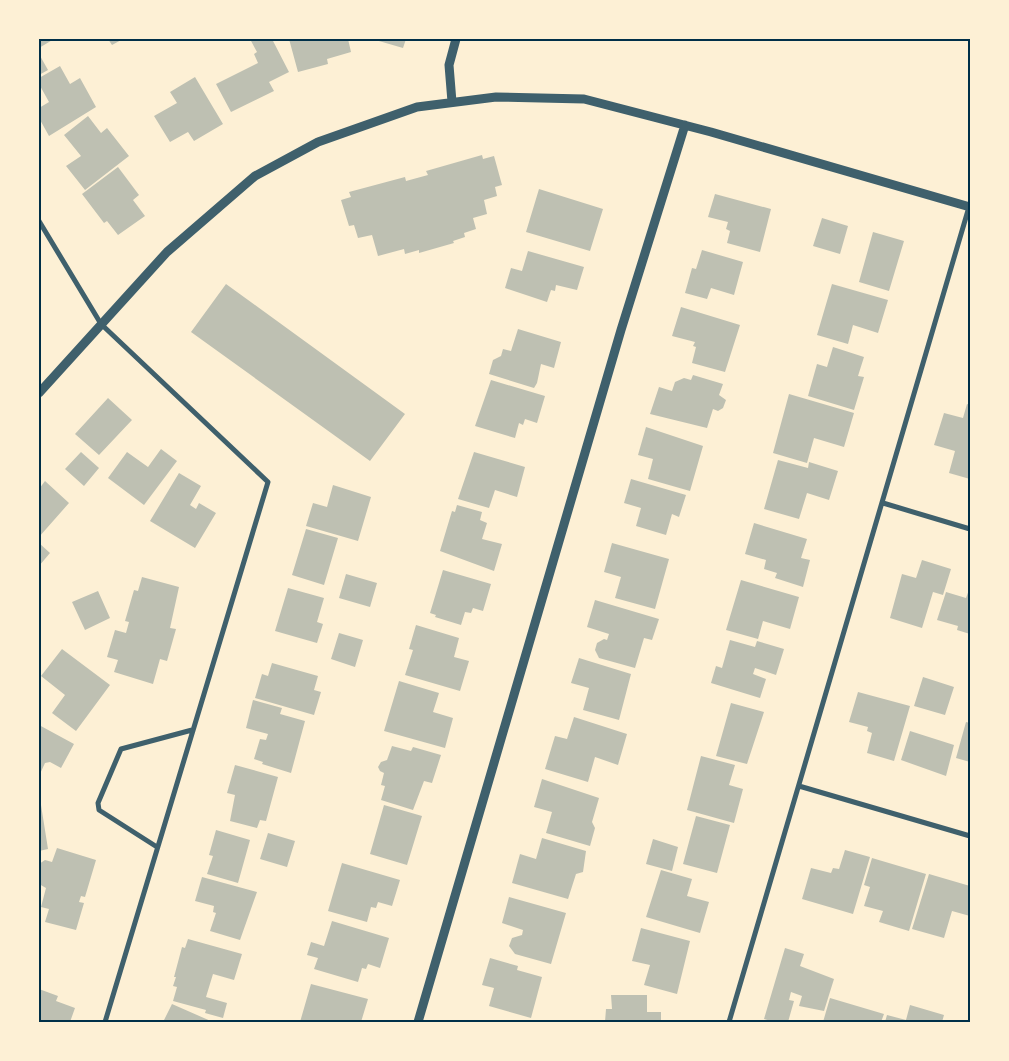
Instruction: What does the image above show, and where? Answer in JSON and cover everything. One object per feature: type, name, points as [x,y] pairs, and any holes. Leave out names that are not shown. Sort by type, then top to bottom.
[{"type":"street","points":[[452,102],[449,65],[456,39]]},
{"type":"street","points":[[39,393],[167,252],[255,176],[318,142],[417,107],[496,97],[584,99],[686,125],[970,207],[729,1022]]},
{"type":"street","points":[[418,1022],[621,330],[686,125]]},
{"type":"street","points":[[39,221],[101,324],[268,482],[192,730],[106,1022]]},
{"type":"street","points":[[883,503],[970,529]]},
{"type":"street","points":[[157,847],[99,810],[98,804],[121,749],[192,730]]},
{"type":"street","points":[[799,786],[970,836]]},
{"type":"building","points":[[39,39],[54,39],[39,48]]},
{"type":"building","points":[[108,39],[123,39],[112,45]]},
{"type":"building","points":[[250,39],[272,39],[289,72],[269,82],[274,91],[231,112],[216,84],[258,63],[254,54],[257,52]]},
{"type":"building","points":[[289,39],[348,39],[351,52],[327,59],[328,64],[298,72]]},
{"type":"building","points":[[372,39],[406,39],[403,48]]},
{"type":"building","points":[[39,54],[48,70],[39,75]]},
{"type":"building","points":[[60,66],[70,84],[80,78],[96,107],[49,136],[39,118],[39,108],[49,102],[39,84],[39,78]]},
{"type":"building","points":[[195,77],[223,124],[194,141],[188,132],[170,142],[154,116],[177,103],[170,92]]},
{"type":"building","points":[[88,116],[101,133],[107,128],[129,156],[85,190],[66,166],[81,156],[64,135]]},
{"type":"building","points":[[482,155],[483,159],[494,156],[502,185],[495,187],[497,196],[484,200],[487,214],[473,218],[476,229],[464,233],[465,237],[453,241],[454,243],[419,253],[419,250],[405,254],[404,249],[378,256],[372,235],[358,238],[354,225],[349,226],[341,200],[351,197],[349,192],[405,177],[406,181],[428,175],[426,171]]},
{"type":"building","points":[[118,167],[139,195],[133,200],[145,216],[118,235],[107,221],[104,223],[82,194]]},
{"type":"building","points":[[539,189],[603,209],[590,251],[526,232]]},
{"type":"building","points":[[715,194],[771,209],[760,252],[727,243],[730,231],[726,229],[728,222],[708,217]]},
{"type":"building","points":[[822,218],[848,226],[840,254],[813,246]]},
{"type":"building","points":[[873,232],[904,241],[889,291],[859,282]]},
{"type":"building","points":[[702,250],[743,262],[734,295],[711,288],[707,299],[685,293],[692,268],[696,269]]},
{"type":"building","points":[[528,251],[584,267],[577,290],[556,285],[555,291],[551,290],[547,302],[505,288],[511,268],[522,271]]},
{"type":"building","points":[[226,284],[405,414],[370,461],[191,332]]},
{"type":"building","points":[[832,284],[888,300],[878,333],[853,325],[848,344],[817,335]]},
{"type":"building","points":[[681,307],[740,325],[725,372],[692,363],[696,347],[693,346],[695,342],[672,336]]},
{"type":"building","points":[[518,329],[561,342],[554,368],[541,364],[534,388],[489,374],[493,360],[501,356],[503,349],[511,351]]},
{"type":"building","points":[[833,347],[864,357],[858,376],[864,377],[854,410],[808,396],[817,364],[827,367]]},
{"type":"building","points":[[693,375],[723,384],[719,395],[726,400],[723,408],[718,411],[713,409],[707,428],[650,414],[659,387],[672,391],[675,382],[684,378],[691,380]]},
{"type":"building","points":[[491,380],[545,396],[537,423],[525,419],[523,425],[519,423],[515,438],[475,426]]},
{"type":"building","points":[[789,394],[854,413],[844,447],[814,438],[807,463],[773,453]]},
{"type":"building","points":[[108,398],[132,420],[99,455],[75,434]]},
{"type":"building","points":[[967,404],[970,405],[970,479],[949,473],[955,451],[934,445],[944,413],[963,418]]},
{"type":"building","points":[[646,427],[703,446],[690,491],[648,479],[653,459],[638,455]]},
{"type":"building","points":[[161,449],[177,461],[144,505],[108,478],[127,452],[148,467]]},
{"type":"building","points":[[81,452],[99,468],[84,486],[65,469]]},
{"type":"building","points":[[474,452],[525,467],[517,497],[495,490],[489,508],[458,499]]},
{"type":"building","points":[[778,460],[808,468],[809,462],[838,471],[829,500],[807,493],[799,519],[764,509]]},
{"type":"building","points":[[179,473],[201,486],[190,505],[196,509],[199,503],[216,513],[195,548],[150,521]]},
{"type":"building","points":[[631,479],[686,495],[679,517],[672,514],[666,535],[636,526],[641,508],[624,503]]},
{"type":"building","points":[[45,481],[69,503],[39,537],[39,489]]},
{"type":"building","points":[[333,485],[371,497],[358,541],[306,526],[313,503],[327,507]]},
{"type":"building","points":[[457,505],[482,512],[480,520],[487,523],[482,539],[502,544],[494,571],[440,551],[452,511],[455,512]]},
{"type":"building","points":[[754,523],[807,539],[801,558],[810,560],[803,587],[775,578],[777,573],[764,569],[766,560],[745,554]]},
{"type":"building","points":[[306,529],[338,538],[324,585],[292,575]]},
{"type":"building","points":[[39,543],[50,553],[39,566]]},
{"type":"building","points":[[612,543],[669,559],[655,609],[615,598],[621,577],[604,572]]},
{"type":"building","points":[[922,560],[951,569],[943,595],[933,592],[922,628],[890,618],[902,574],[916,578]]},
{"type":"building","points":[[443,570],[491,584],[483,611],[473,608],[471,613],[465,612],[461,625],[435,617],[436,615],[430,613]]},
{"type":"building","points":[[346,574],[377,583],[370,607],[339,598]]},
{"type":"building","points":[[142,577],[179,587],[170,628],[176,629],[167,661],[160,659],[153,684],[114,672],[118,660],[107,657],[115,630],[126,633],[129,622],[125,621],[134,590],[138,591]]},
{"type":"building","points":[[741,580],[799,597],[790,629],[763,621],[758,639],[726,630]]},
{"type":"building","points":[[970,587],[970,634],[957,630],[958,626],[937,620],[946,592],[966,598]]},
{"type":"building","points":[[288,588],[324,598],[317,622],[323,624],[317,643],[275,631]]},
{"type":"building","points":[[98,591],[110,618],[85,630],[72,602]]},
{"type":"building","points":[[595,600],[659,619],[652,640],[644,638],[635,668],[599,658],[595,650],[597,643],[604,639],[607,640],[609,634],[587,627]]},
{"type":"building","points":[[416,625],[459,638],[454,657],[469,661],[460,691],[405,675],[413,650],[409,649]]},
{"type":"building","points":[[339,633],[363,640],[355,667],[331,659]]},
{"type":"building","points":[[730,640],[755,647],[757,641],[784,649],[776,675],[755,668],[753,674],[766,679],[760,698],[711,683],[716,666],[722,668]]},
{"type":"building","points":[[62,649],[110,685],[76,731],[52,713],[65,695],[41,676]]},
{"type":"building","points":[[579,658],[631,674],[619,720],[583,710],[589,688],[571,683]]},
{"type":"building","points":[[272,663],[318,676],[314,690],[321,692],[314,715],[255,698],[262,674],[268,676]]},
{"type":"building","points":[[923,677],[954,687],[945,715],[914,706]]},
{"type":"building","points":[[399,681],[439,693],[433,712],[453,718],[445,748],[384,731]]},
{"type":"building","points":[[858,692],[910,706],[894,761],[867,753],[872,733],[867,731],[868,727],[849,722]]},
{"type":"building","points":[[253,700],[282,708],[280,714],[305,721],[291,773],[262,764],[263,762],[254,759],[260,739],[266,740],[268,734],[246,728]]},
{"type":"building","points":[[731,703],[764,712],[747,764],[716,756]]},
{"type":"building","points":[[574,717],[627,734],[618,765],[595,757],[588,782],[545,769],[555,736],[567,739]]},
{"type":"building","points":[[966,722],[970,723],[970,762],[956,758]]},
{"type":"building","points":[[39,725],[74,744],[61,768],[50,762],[45,763],[39,776]]},
{"type":"building","points":[[910,731],[954,745],[946,776],[901,760]]},
{"type":"building","points":[[392,746],[411,751],[413,747],[441,755],[432,783],[424,781],[413,810],[381,800],[385,786],[381,785],[384,773],[378,767],[381,762],[387,760]]},
{"type":"building","points":[[701,756],[735,765],[729,785],[743,789],[734,823],[687,810]]},
{"type":"building","points":[[235,765],[278,777],[266,821],[260,820],[257,828],[230,821],[235,795],[227,793]]},
{"type":"building","points":[[542,779],[599,798],[592,822],[595,828],[590,846],[546,833],[552,812],[534,807]]},
{"type":"building","points":[[41,805],[48,849],[39,851],[39,806]]},
{"type":"building","points":[[384,805],[422,816],[407,865],[370,854]]},
{"type":"building","points":[[696,816],[730,825],[717,873],[683,864]]},
{"type":"building","points":[[216,830],[250,840],[238,883],[207,874],[213,856],[209,855]]},
{"type":"building","points":[[268,833],[295,841],[287,867],[260,859]]},
{"type":"building","points":[[542,838],[586,851],[583,872],[576,874],[568,899],[512,883],[520,854],[536,859]]},
{"type":"building","points":[[653,839],[678,847],[672,871],[646,864]]},
{"type":"building","points":[[57,848],[96,860],[85,897],[81,896],[79,902],[84,903],[76,930],[45,922],[49,909],[41,907],[46,888],[39,884],[39,864],[45,860],[52,862]]},
{"type":"building","points":[[845,850],[870,857],[853,914],[802,899],[811,868],[831,873],[833,868],[839,869]]},
{"type":"building","points":[[872,858],[926,874],[909,931],[879,922],[883,911],[864,906],[870,887],[864,885]]},
{"type":"building","points":[[342,863],[400,880],[392,906],[378,902],[376,908],[371,907],[367,922],[328,911]]},
{"type":"building","points":[[661,870],[692,879],[687,896],[709,902],[700,933],[646,917]]},
{"type":"building","points":[[929,874],[970,886],[970,916],[952,911],[944,938],[912,929]]},
{"type":"building","points":[[202,877],[257,892],[240,940],[210,931],[216,913],[213,912],[214,906],[195,901]]},
{"type":"building","points":[[509,897],[566,913],[551,964],[515,954],[509,946],[512,938],[522,935],[523,930],[502,923]]},
{"type":"building","points":[[332,921],[389,938],[380,968],[368,964],[366,969],[362,968],[358,982],[314,969],[318,958],[307,955],[311,942],[324,946]]},
{"type":"building","points":[[641,928],[690,941],[677,994],[644,985],[650,965],[632,961]]},
{"type":"building","points":[[188,939],[242,954],[234,980],[213,974],[206,997],[227,1003],[223,1018],[205,1013],[206,1010],[173,1001],[177,987],[173,986],[176,977],[174,977],[182,947],[185,948]]},
{"type":"building","points":[[785,948],[804,954],[800,966],[834,979],[824,1011],[799,1006],[802,996],[791,992],[789,1000],[794,1001],[788,1022],[774,1022],[764,1019]]},
{"type":"building","points":[[490,958],[518,966],[517,970],[542,977],[531,1018],[489,1006],[494,988],[482,985]]},
{"type":"building","points":[[311,984],[368,999],[361,1022],[346,1020],[345,1022],[300,1022]]},
{"type":"building","points":[[39,989],[58,996],[56,1001],[75,1008],[70,1022],[39,1022]]},
{"type":"building","points":[[611,995],[647,995],[647,1012],[661,1012],[661,1022],[605,1022],[606,1009],[612,1009]]},
{"type":"building","points":[[830,998],[884,1014],[881,1022],[823,1022]]},
{"type":"building","points":[[172,1004],[213,1022],[163,1022]]},
{"type":"building","points":[[910,1005],[944,1015],[942,1022],[885,1022],[887,1015],[906,1020]]}]
